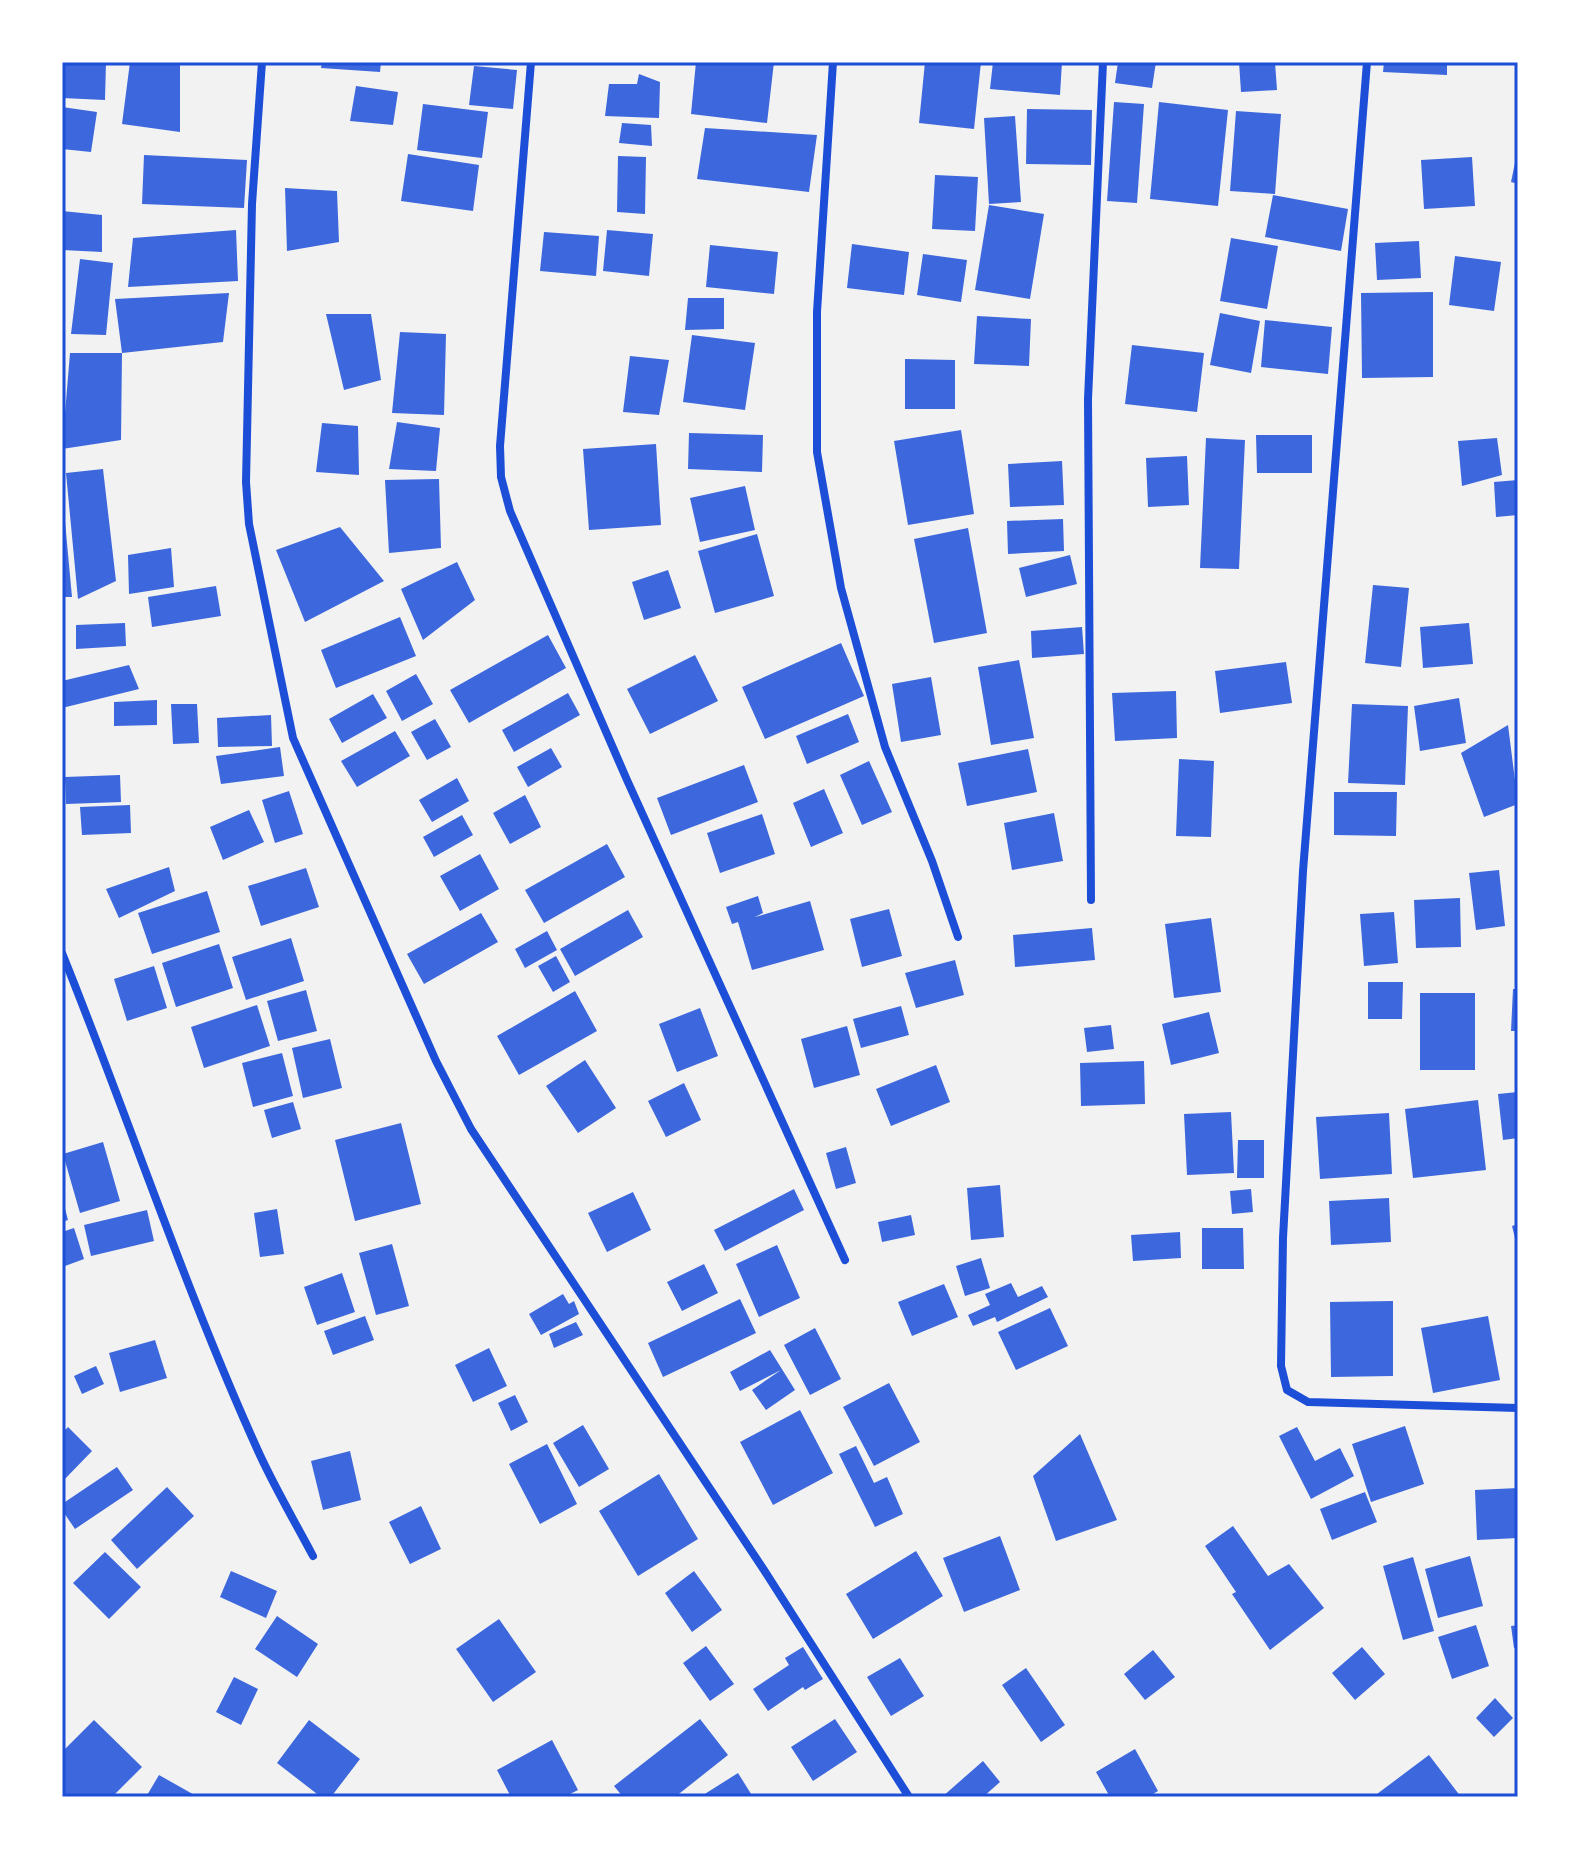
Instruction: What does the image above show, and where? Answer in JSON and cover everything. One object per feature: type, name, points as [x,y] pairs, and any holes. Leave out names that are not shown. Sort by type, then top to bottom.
[{"type":"street","points":[[262,62],[252,204],[246,482],[249,524],[293,738],[429,1047],[471,1129],[764,1570],[909,1797]]},
{"type":"street","points":[[531,62],[500,446],[501,477],[510,511],[620,766],[845,1260]]},
{"type":"street","points":[[833,62],[817,312],[817,452],[841,588],[885,747],[932,861],[958,937]]},
{"type":"street","points":[[1091,900],[1088,399],[1103,62]]},
{"type":"street","points":[[1367,62],[1303,871],[1283,1238],[1281,1366],[1287,1390],[1308,1402],[1518,1408]]},
{"type":"street","points":[[62,953],[176,1253],[248,1426],[313,1556]]},
{"type":"building","points":[[64,62],[106,62],[105,100],[62,98]]},
{"type":"building","points":[[130,62],[180,62],[180,132],[122,124]]},
{"type":"building","points":[[322,62],[381,62],[380,72],[321,68]]},
{"type":"building","points":[[696,62],[774,62],[767,123],[691,114]]},
{"type":"building","points":[[925,62],[981,62],[974,129],[919,123]]},
{"type":"building","points":[[993,62],[1062,62],[1060,95],[990,89]]},
{"type":"building","points":[[1118,62],[1156,62],[1152,88],[1115,83]]},
{"type":"building","points":[[1239,62],[1275,62],[1277,90],[1241,92]]},
{"type":"building","points":[[1384,62],[1447,62],[1447,75],[1383,72]]},
{"type":"building","points":[[474,66],[517,70],[513,109],[469,105]]},
{"type":"building","points":[[639,74],[660,82],[659,118],[605,116],[609,84],[637,84]]},
{"type":"building","points":[[356,86],[398,92],[393,125],[350,121]]},
{"type":"building","points":[[1114,102],[1144,104],[1137,203],[1107,201]]},
{"type":"building","points":[[1159,102],[1228,110],[1218,206],[1150,199]]},
{"type":"building","points":[[423,104],[488,112],[482,158],[417,150]]},
{"type":"building","points":[[62,107],[97,112],[91,152],[62,149]]},
{"type":"building","points":[[1027,109],[1092,110],[1091,165],[1026,164]]},
{"type":"building","points":[[1236,111],[1281,114],[1275,194],[1230,191]]},
{"type":"building","points":[[1015,116],[1021,202],[989,204],[984,118]]},
{"type":"building","points":[[622,123],[651,125],[652,146],[619,143]]},
{"type":"building","points":[[705,128],[817,135],[809,192],[697,179]]},
{"type":"building","points":[[408,154],[479,165],[473,211],[401,201]]},
{"type":"building","points":[[1518,154],[1518,184],[1511,182]]},
{"type":"building","points":[[144,155],[247,160],[244,208],[142,204]]},
{"type":"building","points":[[618,156],[646,157],[645,214],[617,212]]},
{"type":"building","points":[[1472,157],[1475,206],[1424,209],[1421,160]]},
{"type":"building","points":[[935,175],[978,177],[975,231],[932,229]]},
{"type":"building","points":[[285,188],[337,191],[339,242],[287,251]]},
{"type":"building","points":[[1273,195],[1348,209],[1341,251],[1265,237]]},
{"type":"building","points":[[989,205],[1044,214],[1030,299],[975,290]]},
{"type":"building","points":[[62,211],[102,215],[102,252],[62,250]]},
{"type":"building","points":[[236,230],[238,281],[128,287],[133,238]]},
{"type":"building","points":[[607,230],[653,234],[649,276],[603,271]]},
{"type":"building","points":[[544,232],[599,236],[596,276],[540,271]]},
{"type":"building","points":[[1231,238],[1278,246],[1267,309],[1220,301]]},
{"type":"building","points":[[1419,241],[1421,278],[1377,280],[1375,243]]},
{"type":"building","points":[[852,244],[909,252],[904,295],[847,288]]},
{"type":"building","points":[[710,245],[778,252],[774,294],[706,287]]},
{"type":"building","points":[[923,254],[967,260],[961,302],[917,295]]},
{"type":"building","points":[[1455,256],[1501,262],[1494,311],[1449,305]]},
{"type":"building","points":[[80,259],[113,263],[106,335],[71,334]]},
{"type":"building","points":[[1433,292],[1433,377],[1362,378],[1361,293]]},
{"type":"building","points":[[229,293],[223,342],[122,353],[115,299]]},
{"type":"building","points":[[688,298],[724,298],[724,329],[685,330]]},
{"type":"building","points":[[1220,313],[1260,321],[1251,373],[1210,365]]},
{"type":"building","points":[[326,314],[371,314],[381,380],[344,390]]},
{"type":"building","points":[[977,316],[1031,319],[1029,366],[974,364]]},
{"type":"building","points":[[1265,320],[1332,327],[1328,374],[1261,367]]},
{"type":"building","points":[[400,332],[446,334],[444,415],[392,413]]},
{"type":"building","points":[[692,335],[755,343],[745,410],[683,402]]},
{"type":"building","points":[[1132,345],[1204,353],[1197,412],[1125,404]]},
{"type":"building","points":[[70,353],[122,353],[121,440],[62,449]]},
{"type":"building","points":[[630,356],[669,360],[659,415],[623,412]]},
{"type":"building","points":[[905,359],[955,360],[955,409],[905,409]]},
{"type":"building","points":[[397,422],[440,428],[436,471],[389,469]]},
{"type":"building","points":[[322,423],[358,426],[359,475],[316,472]]},
{"type":"building","points":[[961,430],[974,514],[908,525],[894,441]]},
{"type":"building","points":[[689,433],[763,435],[762,472],[688,469]]},
{"type":"building","points":[[1256,435],[1312,435],[1312,473],[1257,473]]},
{"type":"building","points":[[1206,438],[1245,440],[1239,569],[1200,568]]},
{"type":"building","points":[[1497,438],[1502,475],[1462,486],[1458,441]]},
{"type":"building","points":[[656,444],[661,525],[589,530],[583,449]]},
{"type":"building","points":[[1187,456],[1189,505],[1148,507],[1146,458]]},
{"type":"building","points":[[1062,461],[1064,505],[1010,507],[1008,464]]},
{"type":"building","points":[[103,469],[116,581],[78,599],[66,473]]},
{"type":"building","points":[[439,479],[441,548],[389,553],[385,480]]},
{"type":"building","points":[[1518,480],[1518,515],[1496,517],[1494,482]]},
{"type":"building","points":[[745,486],[755,530],[700,542],[690,498]]},
{"type":"building","points":[[64,511],[72,597],[62,597]]},
{"type":"building","points":[[1063,519],[1064,551],[1008,554],[1007,521]]},
{"type":"building","points":[[340,527],[384,581],[305,622],[276,550]]},
{"type":"building","points":[[968,528],[987,633],[934,643],[914,539]]},
{"type":"building","points":[[757,534],[774,596],[715,613],[698,551]]},
{"type":"building","points":[[171,548],[174,587],[129,594],[128,555]]},
{"type":"building","points":[[1070,555],[1077,584],[1026,597],[1019,568]]},
{"type":"building","points":[[457,562],[475,600],[423,640],[401,589]]},
{"type":"building","points":[[668,570],[681,608],[644,620],[632,582]]},
{"type":"building","points":[[1373,585],[1409,588],[1401,667],[1365,663]]},
{"type":"building","points":[[216,586],[221,616],[152,627],[148,597]]},
{"type":"building","points":[[400,617],[416,656],[336,688],[321,650]]},
{"type":"building","points":[[125,623],[126,646],[76,649],[76,625]]},
{"type":"building","points":[[1469,623],[1473,664],[1423,668],[1420,627]]},
{"type":"building","points":[[1082,627],[1084,654],[1032,658],[1031,631]]},
{"type":"building","points":[[548,635],[566,668],[469,723],[450,690]]},
{"type":"building","points":[[841,643],[864,696],[765,739],[742,687]]},
{"type":"building","points":[[695,655],[718,701],[650,734],[627,689]]},
{"type":"building","points":[[1019,660],[1034,738],[991,745],[978,667]]},
{"type":"building","points":[[1286,662],[1292,703],[1220,713],[1215,671]]},
{"type":"building","points":[[129,665],[139,689],[62,708],[62,681]]},
{"type":"building","points":[[416,674],[433,704],[402,721],[386,691]]},
{"type":"building","points":[[931,677],[941,735],[901,742],[892,684]]},
{"type":"building","points":[[1176,691],[1177,738],[1115,741],[1112,693]]},
{"type":"building","points":[[568,693],[580,715],[514,752],[502,730]]},
{"type":"building","points":[[373,694],[387,718],[342,743],[329,719]]},
{"type":"building","points":[[1459,698],[1466,743],[1420,751],[1414,706]]},
{"type":"building","points":[[157,700],[157,725],[114,726],[114,702]]},
{"type":"building","points":[[171,704],[197,704],[199,743],[173,744]]},
{"type":"building","points":[[1352,704],[1408,706],[1405,785],[1348,783]]},
{"type":"building","points":[[848,714],[859,742],[807,764],[796,736]]},
{"type":"building","points":[[271,715],[272,746],[218,747],[217,718]]},
{"type":"building","points":[[435,719],[451,747],[427,760],[411,732]]},
{"type":"building","points":[[1508,725],[1518,804],[1484,817],[1461,753]]},
{"type":"building","points":[[395,731],[410,756],[357,787],[341,761]]},
{"type":"building","points":[[280,747],[284,776],[221,784],[216,756]]},
{"type":"building","points":[[551,748],[562,767],[528,787],[517,767]]},
{"type":"building","points":[[1028,749],[1037,792],[967,806],[958,763]]},
{"type":"building","points":[[1179,759],[1214,761],[1211,837],[1176,836]]},
{"type":"building","points":[[869,761],[892,812],[862,825],[840,775]]},
{"type":"building","points":[[744,765],[758,802],[671,835],[657,798]]},
{"type":"building","points":[[120,775],[121,802],[66,804],[65,777]]},
{"type":"building","points":[[457,778],[469,801],[432,822],[419,800]]},
{"type":"building","points":[[824,789],[843,833],[811,847],[793,803]]},
{"type":"building","points":[[289,791],[303,834],[275,843],[262,800]]},
{"type":"building","points":[[1334,792],[1397,792],[1396,836],[1334,835]]},
{"type":"building","points":[[525,795],[541,827],[510,844],[493,813]]},
{"type":"building","points":[[130,805],[131,833],[82,835],[80,807]]},
{"type":"building","points":[[249,810],[264,842],[223,860],[210,827]]},
{"type":"building","points":[[1054,813],[1063,861],[1012,870],[1004,823]]},
{"type":"building","points":[[762,814],[775,854],[720,873],[707,833]]},
{"type":"building","points":[[462,815],[473,835],[434,857],[423,837]]},
{"type":"building","points":[[607,844],[625,877],[544,923],[525,890]]},
{"type":"building","points":[[480,854],[499,889],[460,911],[440,876]]},
{"type":"building","points":[[169,867],[175,891],[119,918],[106,889]]},
{"type":"building","points":[[306,868],[319,907],[261,926],[248,886]]},
{"type":"building","points":[[1499,870],[1505,926],[1476,930],[1469,873]]},
{"type":"building","points":[[207,891],[220,932],[152,954],[138,913]]},
{"type":"building","points":[[758,896],[763,913],[755,917],[810,901],[824,950],[752,970],[738,922],[732,924],[726,907]]},
{"type":"building","points":[[1460,898],[1461,947],[1416,948],[1414,900]]},
{"type":"building","points":[[889,909],[902,956],[862,967],[850,919]]},
{"type":"building","points":[[628,910],[643,937],[575,976],[560,949]]},
{"type":"building","points":[[1394,912],[1398,963],[1364,966],[1360,914]]},
{"type":"building","points":[[481,913],[498,942],[424,984],[407,954]]},
{"type":"building","points":[[1211,918],[1221,992],[1174,998],[1165,924]]},
{"type":"building","points":[[1092,928],[1095,960],[1015,967],[1013,935]]},
{"type":"building","points":[[547,931],[557,950],[525,968],[515,949]]},
{"type":"building","points":[[291,938],[304,981],[246,1000],[232,957]]},
{"type":"building","points":[[219,944],[233,988],[176,1007],[162,963]]},
{"type":"building","points":[[556,956],[570,982],[553,992],[538,966]]},
{"type":"building","points":[[955,960],[964,995],[916,1008],[905,973]]},
{"type":"building","points":[[154,966],[167,1008],[127,1021],[114,979]]},
{"type":"building","points":[[1368,982],[1403,982],[1402,1019],[1368,1019]]},
{"type":"building","points":[[1513,989],[1518,989],[1518,1031],[1511,1031]]},
{"type":"building","points":[[306,990],[317,1031],[278,1041],[267,1001]]},
{"type":"building","points":[[575,991],[597,1031],[519,1075],[497,1036]]},
{"type":"building","points":[[1420,993],[1475,993],[1475,1070],[1420,1070]]},
{"type":"building","points":[[257,1005],[270,1046],[204,1068],[191,1027]]},
{"type":"building","points":[[901,1006],[909,1035],[861,1048],[853,1019]]},
{"type":"building","points":[[700,1008],[718,1056],[677,1072],[659,1024]]},
{"type":"building","points":[[1209,1012],[1219,1053],[1171,1065],[1162,1024]]},
{"type":"building","points":[[1111,1025],[1114,1049],[1087,1052],[1084,1028]]},
{"type":"building","points":[[847,1026],[860,1075],[814,1088],[801,1039]]},
{"type":"building","points":[[330,1039],[342,1088],[303,1098],[292,1048]]},
{"type":"building","points":[[282,1053],[293,1096],[253,1107],[242,1063]]},
{"type":"building","points":[[585,1060],[616,1108],[578,1133],[546,1086]]},
{"type":"building","points":[[1144,1061],[1145,1104],[1081,1106],[1080,1063]]},
{"type":"building","points":[[936,1065],[950,1102],[891,1126],[876,1089]]},
{"type":"building","points":[[684,1083],[701,1120],[666,1137],[648,1101]]},
{"type":"building","points":[[1518,1092],[1518,1138],[1503,1140],[1498,1094]]},
{"type":"building","points":[[1478,1100],[1486,1170],[1413,1178],[1405,1109]]},
{"type":"building","points":[[293,1102],[301,1129],[272,1138],[264,1110]]},
{"type":"building","points":[[1231,1112],[1234,1173],[1187,1175],[1184,1114]]},
{"type":"building","points":[[1389,1113],[1392,1174],[1320,1179],[1316,1117]]},
{"type":"building","points":[[401,1123],[421,1204],[355,1221],[335,1140]]},
{"type":"building","points":[[1238,1140],[1264,1140],[1264,1178],[1237,1178]]},
{"type":"building","points":[[103,1142],[120,1201],[80,1213],[63,1154]]},
{"type":"building","points":[[846,1147],[856,1183],[836,1189],[826,1153]]},
{"type":"building","points":[[1000,1185],[1004,1237],[971,1240],[967,1188]]},
{"type":"building","points":[[794,1189],[804,1210],[725,1251],[714,1230]]},
{"type":"building","points":[[1251,1189],[1253,1212],[1232,1214],[1230,1191]]},
{"type":"building","points":[[633,1192],[651,1230],[607,1252],[588,1213]]},
{"type":"building","points":[[62,1197],[68,1220],[62,1222]]},
{"type":"building","points":[[1389,1198],[1391,1242],[1331,1245],[1329,1201]]},
{"type":"building","points":[[277,1209],[284,1254],[260,1257],[254,1213]]},
{"type":"building","points":[[147,1210],[154,1241],[91,1256],[84,1225]]},
{"type":"building","points":[[911,1215],[915,1235],[882,1242],[878,1222]]},
{"type":"building","points":[[1518,1224],[1518,1246],[1517,1246],[1512,1226]]},
{"type":"building","points":[[74,1228],[84,1259],[65,1266],[62,1232]]},
{"type":"building","points":[[1202,1228],[1243,1228],[1244,1269],[1202,1269]]},
{"type":"building","points":[[1180,1232],[1181,1258],[1133,1261],[1131,1235]]},
{"type":"building","points":[[392,1244],[409,1306],[376,1315],[359,1253]]},
{"type":"building","points":[[777,1245],[800,1298],[759,1317],[736,1264]]},
{"type":"building","points":[[981,1258],[990,1288],[965,1296],[956,1266]]},
{"type":"building","points":[[704,1264],[718,1293],[682,1311],[667,1282]]},
{"type":"building","points":[[342,1273],[355,1312],[317,1325],[304,1287]]},
{"type":"building","points":[[1011,1283],[1018,1297],[1042,1286],[1048,1297],[997,1322],[995,1317],[973,1326],[968,1315],[990,1305],[985,1294]]},
{"type":"building","points":[[944,1284],[958,1317],[912,1336],[898,1302]]},
{"type":"building","points":[[563,1294],[569,1304],[574,1301],[579,1314],[541,1335],[529,1314]]},
{"type":"building","points":[[740,1299],[756,1333],[663,1377],[648,1343]]},
{"type":"building","points":[[1393,1301],[1393,1376],[1331,1377],[1330,1302]]},
{"type":"building","points":[[1050,1308],[1068,1346],[1016,1370],[998,1332]]},
{"type":"building","points":[[365,1316],[374,1340],[333,1355],[324,1331]]},
{"type":"building","points":[[1488,1316],[1500,1380],[1433,1393],[1421,1328]]},
{"type":"building","points":[[576,1322],[583,1335],[554,1348],[549,1334]]},
{"type":"building","points":[[815,1328],[841,1379],[810,1395],[784,1345]]},
{"type":"building","points":[[155,1340],[167,1378],[120,1392],[109,1353]]},
{"type":"building","points":[[489,1348],[507,1386],[473,1402],[455,1365]]},
{"type":"building","points":[[770,1350],[795,1390],[766,1410],[752,1390],[781,1370],[740,1391],[730,1372]]},
{"type":"building","points":[[96,1366],[104,1384],[82,1394],[74,1376]]},
{"type":"building","points":[[889,1383],[920,1442],[874,1466],[843,1407]]},
{"type":"building","points":[[515,1395],[528,1422],[511,1431],[498,1403]]},
{"type":"building","points":[[800,1410],[833,1473],[773,1505],[740,1442]]},
{"type":"building","points":[[583,1425],[609,1469],[579,1487],[553,1443]]},
{"type":"building","points":[[1405,1426],[1424,1484],[1371,1502],[1352,1444]]},
{"type":"building","points":[[68,1427],[92,1451],[62,1482],[62,1433]]},
{"type":"building","points":[[1297,1427],[1315,1461],[1340,1448],[1354,1476],[1311,1499],[1279,1436]]},
{"type":"building","points":[[1080,1434],[1117,1520],[1056,1541],[1033,1476]]},
{"type":"building","points":[[547,1444],[577,1504],[540,1524],[509,1464]]},
{"type":"building","points":[[856,1446],[874,1483],[887,1477],[903,1514],[875,1527],[839,1454]]},
{"type":"building","points":[[350,1451],[361,1500],[323,1510],[311,1461]]},
{"type":"building","points":[[117,1467],[133,1490],[75,1529],[62,1510],[62,1504]]},
{"type":"building","points":[[659,1474],[698,1539],[638,1576],[599,1511]]},
{"type":"building","points":[[167,1487],[194,1516],[137,1569],[111,1540]]},
{"type":"building","points":[[1518,1488],[1518,1538],[1477,1540],[1475,1490]]},
{"type":"building","points":[[1365,1492],[1377,1522],[1332,1540],[1320,1509]]},
{"type":"building","points":[[421,1506],[441,1549],[410,1564],[389,1522]]},
{"type":"building","points":[[1233,1526],[1268,1576],[1289,1564],[1324,1608],[1270,1650],[1232,1594],[1236,1592],[1205,1546]]},
{"type":"building","points":[[1000,1536],[1020,1590],[964,1612],[943,1558]]},
{"type":"building","points":[[916,1551],[943,1596],[873,1639],[846,1594]]},
{"type":"building","points":[[105,1552],[141,1587],[109,1619],[73,1583]]},
{"type":"building","points":[[1470,1556],[1483,1606],[1438,1618],[1425,1569]]},
{"type":"building","points":[[1413,1557],[1434,1631],[1403,1640],[1383,1566]]},
{"type":"building","points":[[231,1571],[277,1591],[266,1618],[220,1597]]},
{"type":"building","points":[[694,1571],[722,1610],[692,1632],[665,1593]]},
{"type":"building","points":[[277,1616],[318,1644],[297,1677],[255,1649]]},
{"type":"building","points":[[499,1619],[536,1672],[493,1702],[456,1649]]},
{"type":"building","points":[[1476,1625],[1489,1666],[1452,1679],[1438,1637]]},
{"type":"building","points":[[1518,1625],[1518,1647],[1514,1648],[1511,1626]]},
{"type":"building","points":[[706,1646],[734,1684],[710,1701],[683,1663]]},
{"type":"building","points":[[803,1647],[823,1679],[805,1690],[803,1687],[768,1711],[753,1689],[789,1665],[785,1658]]},
{"type":"building","points":[[1362,1647],[1385,1674],[1355,1700],[1332,1673]]},
{"type":"building","points":[[1153,1650],[1175,1677],[1145,1700],[1124,1674]]},
{"type":"building","points":[[900,1658],[924,1696],[891,1716],[867,1677]]},
{"type":"building","points":[[1026,1668],[1065,1725],[1041,1742],[1002,1685]]},
{"type":"building","points":[[234,1677],[258,1689],[241,1725],[216,1712]]},
{"type":"building","points":[[1495,1698],[1513,1718],[1494,1737],[1476,1718]]},
{"type":"building","points":[[700,1719],[728,1755],[675,1797],[623,1797],[614,1786]]},
{"type":"building","points":[[835,1719],[857,1752],[813,1781],[791,1747]]},
{"type":"building","points":[[94,1720],[142,1767],[112,1797],[65,1797],[62,1794],[62,1752]]},
{"type":"building","points":[[309,1720],[360,1759],[331,1797],[321,1797],[277,1763]]},
{"type":"building","points":[[552,1740],[578,1790],[564,1797],[511,1797],[497,1770]]},
{"type":"building","points":[[1135,1749],[1158,1791],[1148,1797],[1110,1797],[1096,1772]]},
{"type":"building","points":[[1429,1755],[1461,1797],[1373,1797]]},
{"type":"building","points":[[983,1761],[1000,1782],[983,1797],[942,1797]]},
{"type":"building","points":[[738,1773],[753,1797],[700,1797]]},
{"type":"building","points":[[159,1775],[198,1797],[146,1797]]}]
